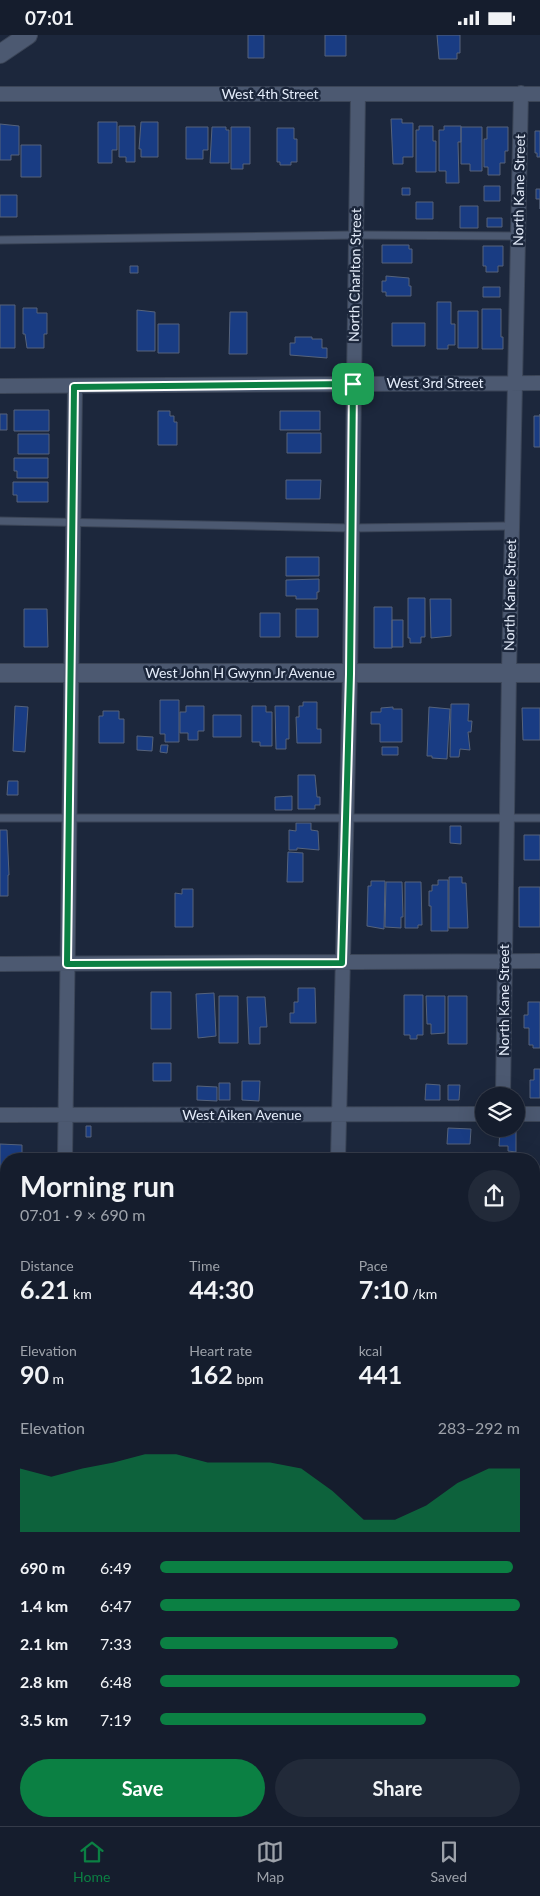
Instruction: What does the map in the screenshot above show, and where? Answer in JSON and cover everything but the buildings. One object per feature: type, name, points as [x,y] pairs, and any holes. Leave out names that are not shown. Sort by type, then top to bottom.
[{"type":"street","points":[[0,54],[28,35]]},
{"type":"street","name":"West 4th Street","points":[[0,93],[540,93]]},
{"type":"street","name":"North Kane Street","points":[[503,1087],[506,818],[521,93]]},
{"type":"street","name":"North Charlton Street","points":[[338,1153],[350,674],[358,94]]},
{"type":"street","name":"West 3rd Street","points":[[0,387],[540,383]]},
{"type":"street","points":[[65,1153],[74,387]]},
{"type":"street","name":"West John H Gwynn Jr Avenue","points":[[0,673],[540,673]]},
{"type":"street","points":[[0,964],[540,961]]},
{"type":"street","name":"West Aiken Avenue","points":[[0,1115],[475,1114]]},
{"type":"street","points":[[525,1114],[540,1114]]},
{"type":"lane","points":[[0,240],[355,235],[518,237]]},
{"type":"lane","points":[[0,521],[351,528],[512,526]]},
{"type":"lane","points":[[0,818],[540,818]]},
{"type":"route","points":[[353,384],[350,674],[342,963],[67,964],[74,387],[353,384]]}]
